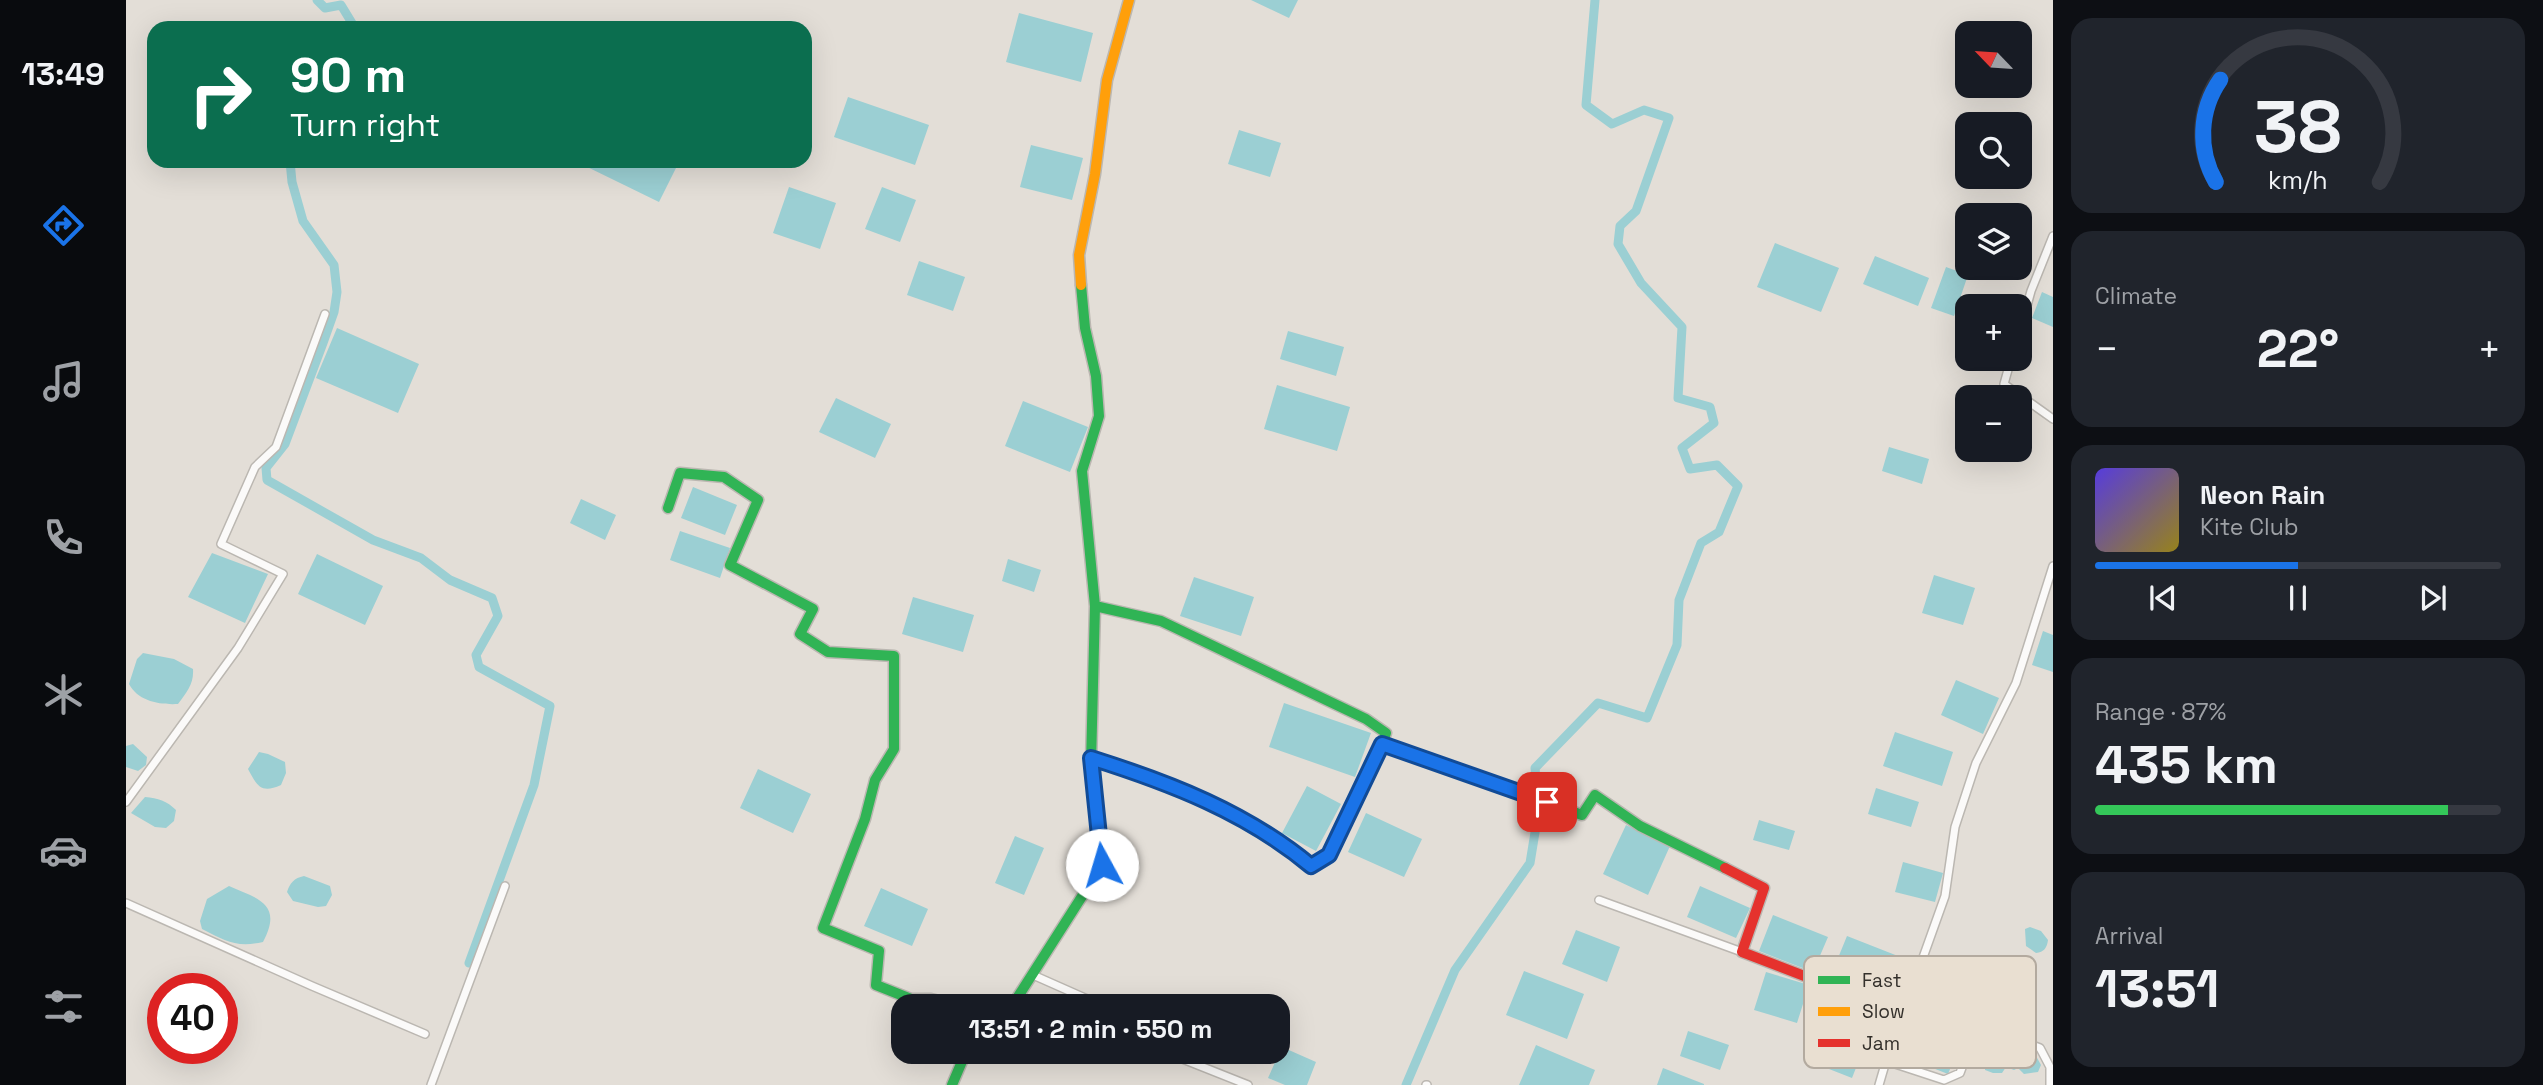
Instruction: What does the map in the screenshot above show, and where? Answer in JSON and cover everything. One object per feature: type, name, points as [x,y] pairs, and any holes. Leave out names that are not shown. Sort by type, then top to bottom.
[{"type":"street","points":[[1020,994],[1102,865],[1091,758],[1095,606],[1082,471],[1098,415],[1096,376],[1085,328],[1079,255],[1095,174],[1107,80],[1129,0]]},
{"type":"street","points":[[2030,294],[2053,236]]},
{"type":"street","points":[[126,802],[238,648],[284,574],[221,544],[255,467],[276,447],[325,314]]},
{"type":"street","points":[[2008,371],[2004,384],[2053,419]]},
{"type":"street","points":[[668,508],[680,473],[724,477],[758,500],[730,565],[813,609],[800,634],[828,652],[894,656],[894,749],[875,780],[865,819],[823,928],[879,951],[876,985],[898,994]]},
{"type":"street","points":[[1923,956],[1944,896],[1955,827],[1976,763],[2016,683],[2053,566]]},
{"type":"street","points":[[1091,758],[1154,777],[1204,799],[1286,845],[1311,866],[1329,855],[1386,733],[1366,719],[1161,621],[1095,606]]},
{"type":"street","points":[[1382,744],[1582,815],[1595,795],[1640,826],[1764,888],[1742,951]]},
{"type":"street","points":[[431,1085],[505,886]]},
{"type":"street","points":[[1599,900],[1804,975]]},
{"type":"street","points":[[126,903],[425,1034]]},
{"type":"street","points":[[1033,975],[1076,994]]},
{"type":"street","points":[[2036,1046],[2040,1048],[2050,1067],[2050,1085]]},
{"type":"street","points":[[952,1085],[961,1064]]},
{"type":"street","points":[[1195,1064],[1248,1085]]},
{"type":"street","points":[[1879,1085],[1884,1068]]},
{"type":"street","points":[[1907,1068],[1944,1080],[1960,1073],[1962,1068]]},
{"type":"water","points":[[1251,0],[1298,0],[1289,18]]},
{"type":"water","points":[[1019,13],[1093,33],[1081,82],[1006,62]]},
{"type":"water","points":[[848,97],[929,125],[915,165],[834,137]]},
{"type":"water","points":[[1239,130],[1281,143],[1270,177],[1228,164]]},
{"type":"water","points":[[1031,145],[1083,158],[1072,200],[1020,187]]},
{"type":"water","points":[[589,168],[676,168],[659,202]]},
{"type":"water","points":[[789,187],[836,203],[820,249],[773,233]]},
{"type":"water","points":[[882,187],[916,200],[900,242],[865,229]]},
{"type":"water","points":[[1775,243],[1839,268],[1821,312],[1757,287]]},
{"type":"water","points":[[1875,256],[1929,278],[1918,306],[1863,284]]},
{"type":"water","points":[[919,261],[965,277],[953,311],[907,295]]},
{"type":"water","points":[[1946,267],[1955,270],[1955,280],[1966,280],[1962,294],[1955,294],[1954,316],[1931,308]]},
{"type":"water","points":[[2042,292],[2053,297],[2053,327],[2032,318]]},
{"type":"water","points":[[337,328],[419,364],[398,413],[316,378]]},
{"type":"water","points":[[1288,331],[1344,347],[1336,376],[1280,359]]},
{"type":"water","points":[[1277,385],[1350,407],[1337,451],[1264,429]]},
{"type":"water","points":[[836,398],[891,424],[875,458],[819,432]]},
{"type":"water","points":[[1023,401],[1088,427],[1070,472],[1005,446]]},
{"type":"water","points":[[1889,447],[1929,459],[1922,484],[1882,471]]},
{"type":"water","points":[[693,487],[737,505],[725,535],[681,518]]},
{"type":"water","points":[[581,499],[616,515],[605,540],[570,523]]},
{"type":"water","points":[[680,531],[730,548],[720,578],[670,560]]},
{"type":"water","points":[[212,553],[268,574],[245,623],[188,597]]},
{"type":"water","points":[[317,554],[383,586],[365,625],[298,594]]},
{"type":"water","points":[[1008,559],[1041,570],[1034,592],[1002,581]]},
{"type":"water","points":[[1934,575],[1975,588],[1963,625],[1922,613]]},
{"type":"water","points":[[1194,577],[1254,597],[1241,636],[1180,616]]},
{"type":"water","points":[[913,597],[974,615],[963,652],[902,634]]},
{"type":"water","points":[[2043,631],[2053,635],[2053,672],[2032,665]]},
{"type":"water","points":[[143,653],[174,659],[193,669],[191,684],[178,704],[150,701],[133,690],[129,684],[137,659]]},
{"type":"water","points":[[1956,680],[1999,698],[1983,734],[1941,715]]},
{"type":"water","points":[[1284,703],[1371,733],[1355,777],[1269,747]]},
{"type":"water","points":[[1895,732],[1953,752],[1942,786],[1883,766]]},
{"type":"water","points":[[133,744],[147,757],[146,765],[138,771],[126,767],[126,746]]},
{"type":"water","points":[[259,752],[285,762],[286,773],[281,785],[269,789],[260,787],[254,780],[248,769]]},
{"type":"water","points":[[758,769],[811,794],[793,833],[740,808]]},
{"type":"water","points":[[1307,786],[1341,804],[1316,851],[1282,833]]},
{"type":"water","points":[[1876,788],[1919,802],[1911,827],[1868,814]]},
{"type":"water","points":[[145,797],[162,800],[173,807],[176,810],[174,821],[166,828],[155,827],[131,813]]},
{"type":"water","points":[[1366,813],[1422,839],[1404,877],[1348,852]]},
{"type":"water","points":[[1759,820],[1795,831],[1789,850],[1753,840]]},
{"type":"water","points":[[1626,825],[1670,846],[1648,895],[1603,874]]},
{"type":"water","points":[[1015,836],[1044,848],[1024,895],[995,883]]},
{"type":"water","points":[[1903,862],[1943,873],[1935,902],[1895,892]]},
{"type":"water","points":[[304,876],[330,886],[332,895],[326,906],[318,907],[293,901],[288,889],[295,880]]},
{"type":"water","points":[[229,886],[258,899],[269,911],[269,929],[263,942],[231,942],[202,929],[200,921],[207,899]]},
{"type":"water","points":[[1700,886],[1750,908],[1736,938],[1687,917]]},
{"type":"water","points":[[881,888],[928,909],[912,946],[864,926]]},
{"type":"water","points":[[1773,915],[1828,937],[1820,956],[1804,956],[1804,968],[1759,951]]},
{"type":"water","points":[[2030,927],[2041,931],[2048,940],[2041,952],[2036,953],[2026,946],[2025,929]]},
{"type":"water","points":[[1576,930],[1620,947],[1607,982],[1562,964]]},
{"type":"water","points":[[1847,936],[1898,956],[1839,956]]},
{"type":"water","points":[[1524,971],[1584,994],[1567,1039],[1506,1015]]},
{"type":"water","points":[[1766,972],[1804,983],[1804,1001],[1797,1023],[1754,1010]]},
{"type":"water","points":[[1688,1031],[1729,1045],[1720,1070],[1680,1056]]},
{"type":"water","points":[[1536,1045],[1595,1070],[1589,1085],[1519,1085]]},
{"type":"water","points":[[1290,1051],[1316,1062],[1307,1085],[1285,1085],[1268,1078],[1274,1064],[1290,1064]]},
{"type":"water","points":[[2036,1056],[2041,1065],[2038,1072],[2024,1074],[2018,1068],[2036,1068]]},
{"type":"water","points":[[1663,1068],[1704,1084],[1704,1085],[1657,1085]]},
{"type":"water","points":[[1826,1068],[1856,1068],[1852,1078]]},
{"type":"water","points":[[1933,1068],[1950,1068],[1948,1074]]},
{"type":"water","points":[[1985,1068],[2005,1068],[2002,1073]]},
{"type":"waterway","points":[[317,0],[325,8],[341,5],[351,21]]},
{"type":"waterway","points":[[1406,1085],[1455,970],[1530,863],[1539,808],[1535,768],[1598,703],[1647,718],[1677,645],[1679,600],[1701,543],[1719,532],[1738,486],[1717,465],[1690,469],[1682,448],[1714,423],[1710,407],[1678,398],[1682,327],[1641,283],[1618,244],[1620,226],[1636,211],[1669,118],[1644,110],[1612,124],[1586,105],[1595,0]]},
{"type":"waterway","points":[[291,168],[303,221],[334,265],[337,292],[334,312],[285,444],[266,468],[267,480],[373,540],[421,558],[450,580],[492,598],[498,616],[476,655],[479,667],[550,706],[534,785],[469,963]]},
{"type":"traffic: fast","points":[[1020,994],[1102,865],[1091,763],[1095,606],[1082,471],[1099,416],[1096,376],[1085,328],[1081,285]]},
{"type":"traffic: fast","points":[[668,508],[680,473],[724,477],[758,500],[730,565],[813,609],[800,634],[828,652],[894,656],[894,749],[875,780],[865,819],[823,928],[879,951],[876,985],[898,994]]},
{"type":"traffic: fast","points":[[1095,606],[1161,621],[1366,719],[1386,733],[1382,744],[1582,815],[1595,795],[1640,826],[1725,868]]},
{"type":"traffic: fast","points":[[952,1085],[961,1064]]},
{"type":"traffic: slow","points":[[1081,285],[1079,255],[1095,174],[1107,80],[1129,0]]},
{"type":"traffic: jam","points":[[1725,868],[1764,888],[1742,952],[1804,976]]},
{"type":"route","points":[[1102,865],[1091,758],[1154,777],[1204,799],[1286,845],[1311,866],[1329,855],[1382,744],[1547,802]]}]
